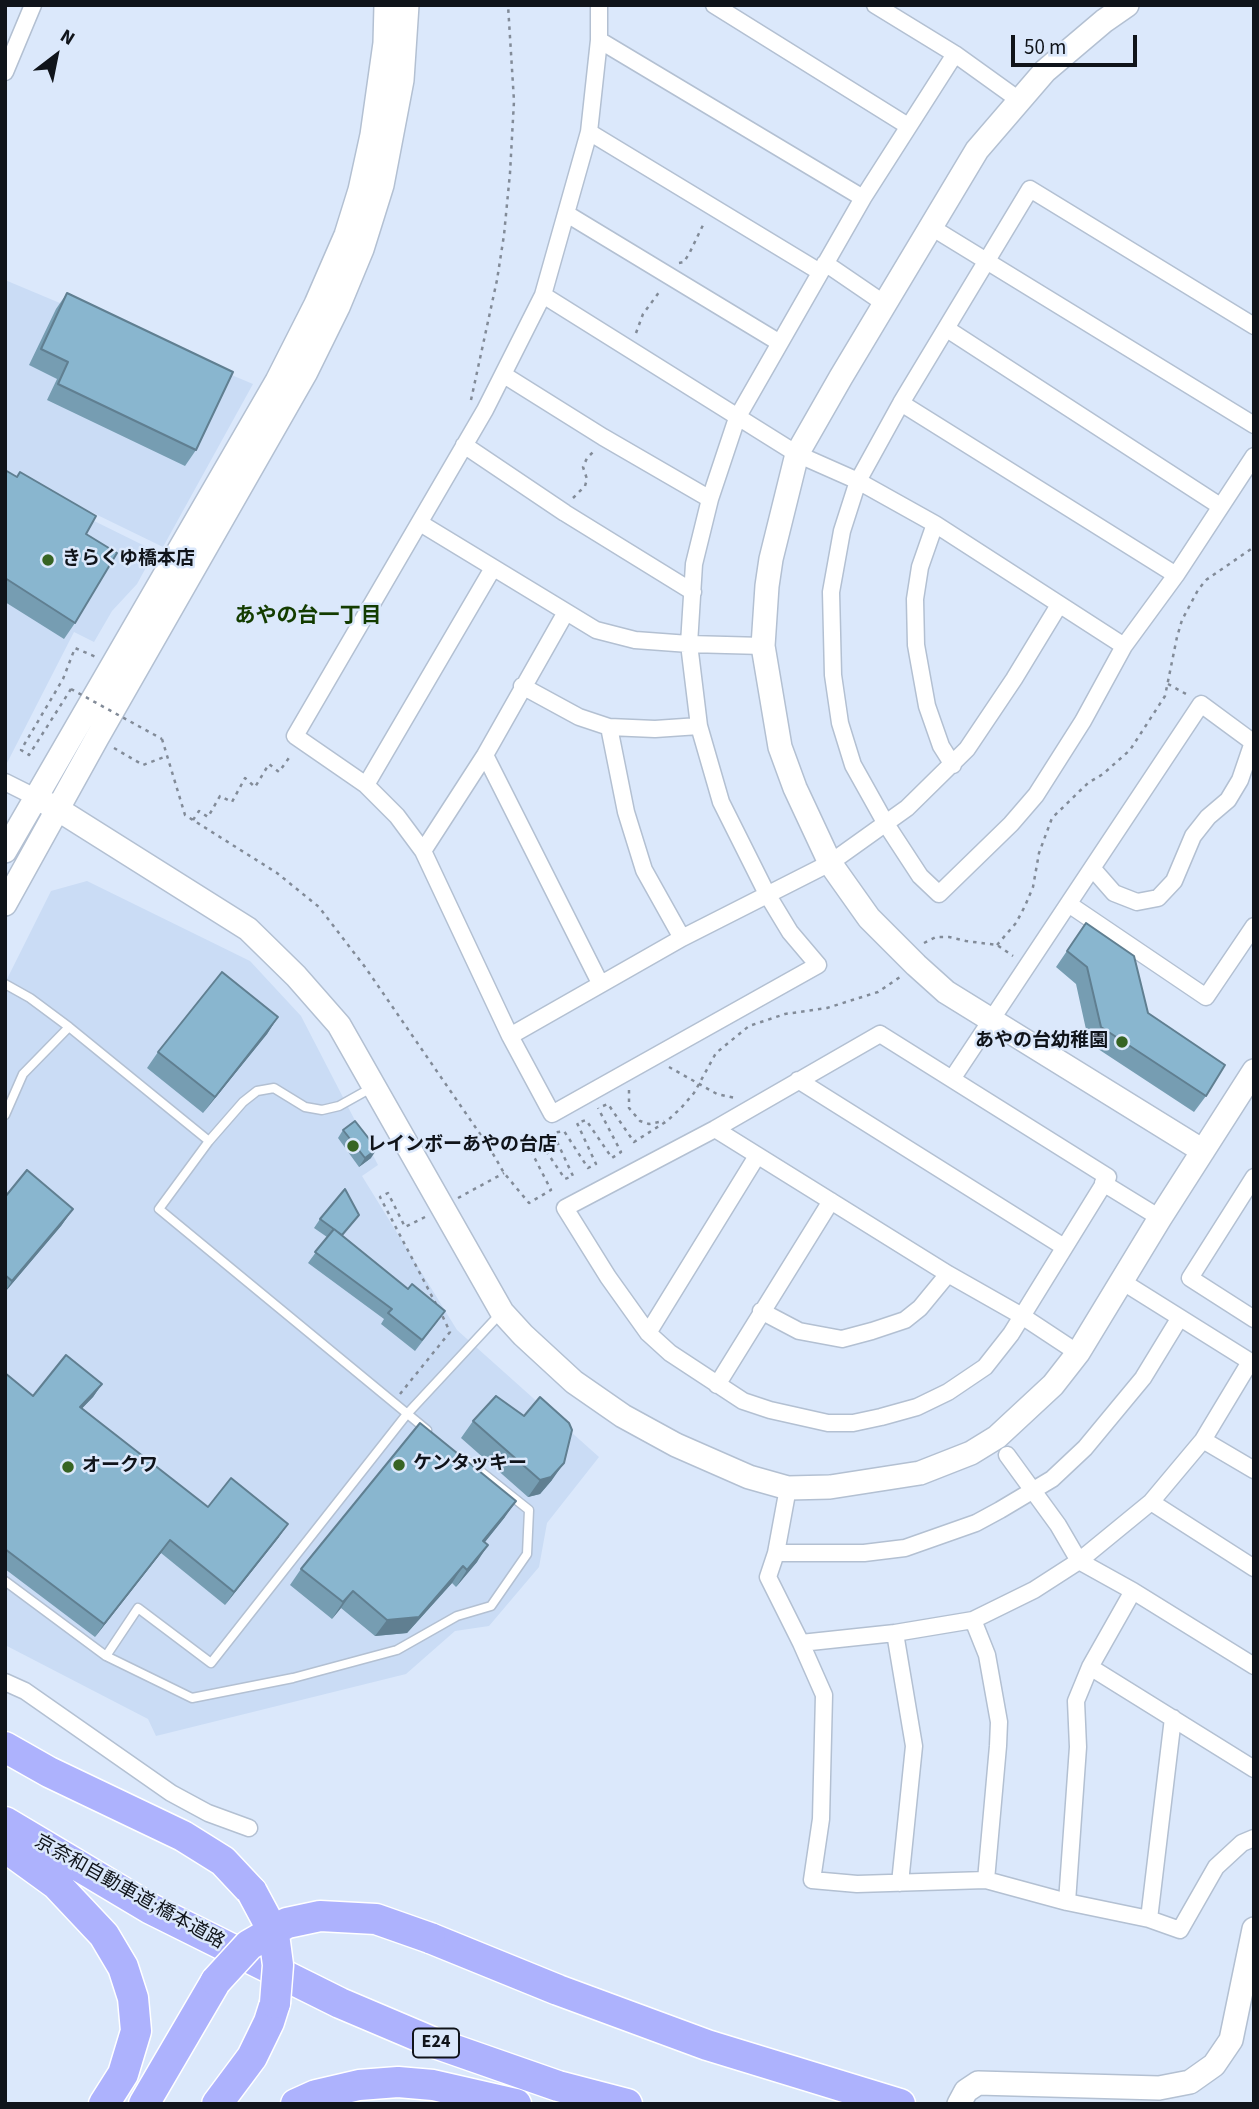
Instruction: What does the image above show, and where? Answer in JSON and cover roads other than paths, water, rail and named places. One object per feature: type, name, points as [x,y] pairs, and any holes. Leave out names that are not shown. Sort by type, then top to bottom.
[{"type":"highway","points":[[5,1748],[183,1836],[223,1861],[252,1892],[275,1942],[278,1965],[275,2003],[252,2057],[217,2104]]},
{"type":"highway","name":"京奈和自動車道;橋本道路","points":[[5,1822],[151,1909],[340,2003],[432,2042],[558,2085],[627,2104]]},
{"type":"highway","points":[[5,1847],[55,1884],[104,1935],[123,1967],[133,1998],[136,2031],[123,2074],[104,2104]]},
{"type":"highway","points":[[144,2104],[216,1981],[248,1945],[287,1923],[320,1916],[376,1919],[707,2045],[900,2104]]},
{"type":"highway","points":[[296,2104],[316,2095],[359,2085],[398,2082],[433,2085],[516,2104]]},
{"type":"street","points":[[5,72],[33,5]]},
{"type":"street","points":[[5,851],[277,381],[316,304],[346,235],[360,190],[372,135],[385,43],[386,5]]},
{"type":"street","points":[[5,904],[306,372],[338,307],[362,249],[382,185],[402,80],[407,5]]},
{"type":"street","points":[[599,5],[589,132],[543,295],[485,410],[295,736],[366,785],[397,816],[423,851],[510,1037],[552,1114],[818,965],[790,932],[767,894],[721,802],[699,726],[689,644],[694,564],[710,499],[737,418],[863,198],[955,54]]},
{"type":"street","points":[[714,5],[908,126]]},
{"type":"street","points":[[874,5],[955,54],[1019,100]]},
{"type":"street","points":[[1127,5],[1045,71],[977,150],[797,454],[771,559],[763,646],[779,747],[806,814],[830,863],[869,919],[946,992],[1203,1151]]},
{"type":"street","points":[[598,40],[863,198]]},
{"type":"street","points":[[589,132],[885,304]]},
{"type":"street","points":[[1254,326],[1030,190],[901,402],[858,481],[842,531],[831,592],[833,674],[840,723],[853,765],[886,824],[920,876],[939,894],[1011,824],[1036,795],[1083,721],[1124,646],[1176,575],[1254,456]]},
{"type":"street","points":[[567,214],[780,343]]},
{"type":"street","points":[[931,227],[1254,425]]},
{"type":"street","points":[[543,295],[797,454],[858,481],[935,524],[1124,646]]},
{"type":"street","points":[[947,329],[1220,506]]},
{"type":"street","points":[[504,375],[710,499]]},
{"type":"street","points":[[901,402],[1176,575]]},
{"type":"street","points":[[464,445],[565,513],[692,592]]},
{"type":"street","points":[[420,523],[596,630],[635,640],[763,646]]},
{"type":"street","points":[[935,524],[920,567],[915,599],[916,645],[927,706],[941,747],[953,765]]},
{"type":"street","points":[[366,785],[493,568]]},
{"type":"street","points":[[510,1037],[600,983],[830,863],[886,824],[927,791],[967,749],[1059,605]]},
{"type":"street","points":[[423,851],[485,755],[522,685],[566,612]]},
{"type":"street","points":[[522,685],[579,718],[609,727],[655,729],[699,726]]},
{"type":"street","points":[[952,1079],[1201,704],[1253,742],[1240,780],[1228,800],[1208,817],[1193,836],[1174,881],[1158,898],[1137,902],[1114,893],[1093,869]]},
{"type":"street","points":[[609,727],[626,812],[644,870],[682,939]]},
{"type":"street","points":[[485,755],[600,983]]},
{"type":"street","points":[[5,782],[59,810],[248,929],[296,976],[339,1026],[502,1312],[574,1382],[624,1416],[704,1459],[749,1477],[788,1488],[830,1487],[920,1473],[971,1453],[997,1437],[1053,1385],[1078,1353],[1254,1071]]},
{"type":"street","points":[[1070,905],[1206,997],[1254,926]]},
{"type":"street","points":[[880,1034],[952,1079],[1108,1177],[1022,1316],[985,1367],[948,1392],[917,1407],[853,1423],[828,1423],[769,1410],[743,1401],[670,1353],[648,1333],[565,1209],[715,1129],[880,1034]]},
{"type":"street","points":[[798,1080],[1064,1247]]},
{"type":"street","points":[[715,1129],[1078,1353]]},
{"type":"street","points":[[648,1333],[757,1156]]},
{"type":"street","points":[[1254,1177],[1190,1278],[1254,1319]]},
{"type":"street","points":[[1103,1183],[1160,1218]]},
{"type":"street","points":[[717,1385],[831,1201]]},
{"type":"street","points":[[761,1311],[799,1331],[842,1339],[905,1320],[920,1308],[948,1274]]},
{"type":"street","points":[[801,1643],[895,1633],[973,1620],[1034,1590],[1079,1561],[1152,1502],[1203,1440],[1252,1363],[1122,1282]]},
{"type":"street","points":[[776,1553],[864,1553],[905,1548],[975,1523],[1000,1510],[1052,1479],[1085,1448],[1143,1378],[1179,1319]]},
{"type":"street","points":[[1203,1440],[1254,1470]]},
{"type":"street","points":[[1007,1455],[1058,1525],[1079,1561],[1254,1666]]},
{"type":"street","points":[[788,1488],[776,1553],[768,1577],[824,1695],[821,1819],[812,1880],[858,1884],[986,1880],[1067,1902],[1149,1919],[1180,1930],[1216,1867],[1242,1843],[1254,1838]]},
{"type":"street","points":[[1152,1502],[1254,1568]]},
{"type":"street","points":[[1067,1902],[1078,1746],[1076,1701],[1090,1667],[1133,1591]]},
{"type":"street","points":[[973,1620],[987,1655],[999,1722],[986,1880]]},
{"type":"street","points":[[895,1633],[914,1746],[900,1883]]},
{"type":"street","points":[[1090,1667],[1254,1769]]},
{"type":"street","points":[[5,1682],[25,1691],[171,1793],[208,1813],[249,1828]]},
{"type":"street","points":[[1149,1919],[1173,1718]]},
{"type":"street","points":[[959,2103],[966,2091],[978,2083],[1159,2088],[1190,2082],[1214,2065],[1231,2040],[1254,1929]]},
{"type":"lane","points":[[5,984],[30,998],[69,1027],[209,1141]]},
{"type":"lane","points":[[5,1115],[23,1074],[69,1027]]},
{"type":"lane","points":[[373,1087],[339,1106],[322,1110],[305,1107],[274,1088],[257,1091],[243,1102],[209,1141],[159,1209],[438,1438]]},
{"type":"lane","points":[[106,1656],[138,1608],[211,1663],[407,1414],[502,1312]]},
{"type":"lane","points":[[5,1581],[106,1656],[192,1698],[293,1678],[397,1650],[457,1616],[491,1606],[527,1554],[529,1510],[458,1454]]},
{"type":"place","name":"きらくゆ橋本店","points":[[48,560]]},
{"type":"place","name":"あやの台幼稚園","points":[[1122,1042]]},
{"type":"place","name":"レインボーあやの台店","points":[[353,1146]]},
{"type":"place","name":"ケンタッキー","points":[[399,1465]]},
{"type":"place","name":"オークワ","points":[[68,1467]]},
{"type":"district","name":"あやの台一丁目","points":[[308,617]]}]
